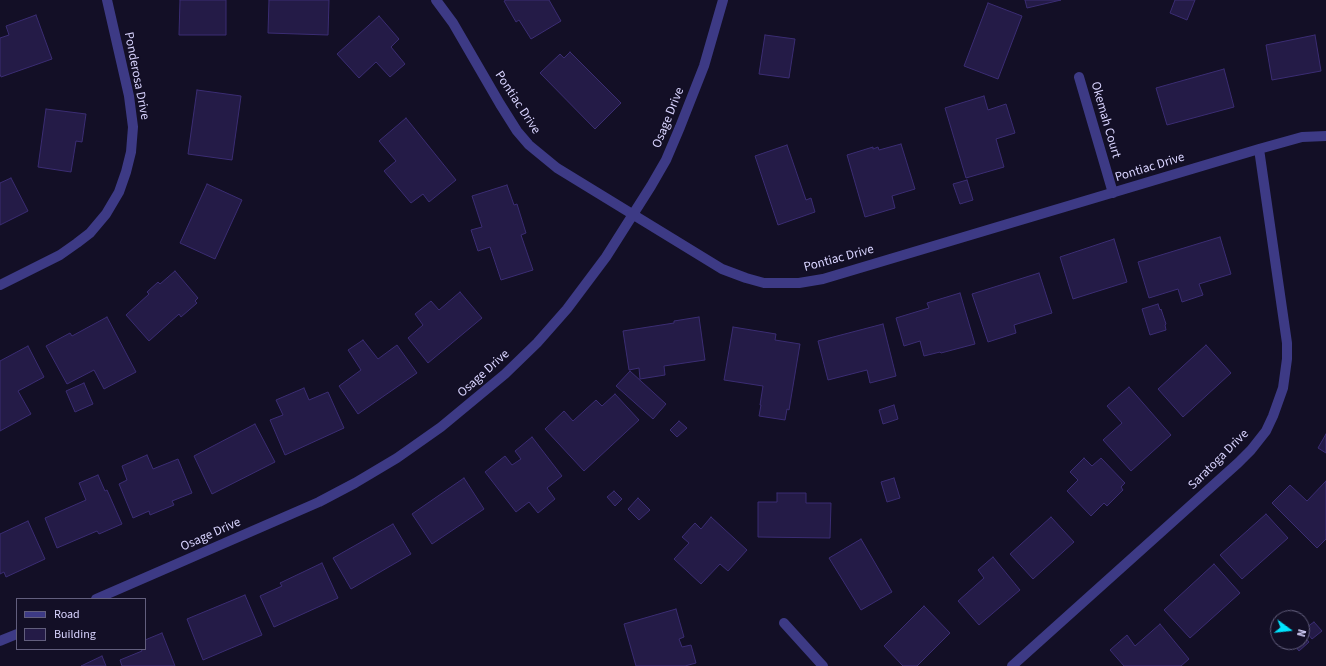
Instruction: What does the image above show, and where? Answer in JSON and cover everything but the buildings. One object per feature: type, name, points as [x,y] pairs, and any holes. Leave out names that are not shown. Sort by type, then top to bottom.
[{"type":"street","name":"Ponderosa Drive","points":[[0,285],[60,255],[77,244],[90,233],[106,214],[119,192],[132,152],[134,127],[107,0]]},
{"type":"street","name":"Pontiac Drive","points":[[436,0],[453,23],[517,131],[529,146],[557,168],[722,269],[764,283],[799,283],[830,277],[1259,149],[1302,137],[1326,136]]},
{"type":"street","name":"Osage Drive","points":[[98,598],[319,502],[355,483],[391,462],[441,427],[505,374],[537,343],[567,309],[606,257],[666,160],[704,66],[723,0]]},
{"type":"street","name":"Okemah Court","points":[[1079,77],[1113,193]]},
{"type":"street","name":"Saratoga Drive","points":[[1012,666],[1238,463],[1251,450],[1266,430],[1273,416],[1283,388],[1287,359],[1287,343],[1259,149]]},
{"type":"street","points":[[784,623],[823,666]]},
{"type":"street","points":[[0,641],[16,634]]}]
